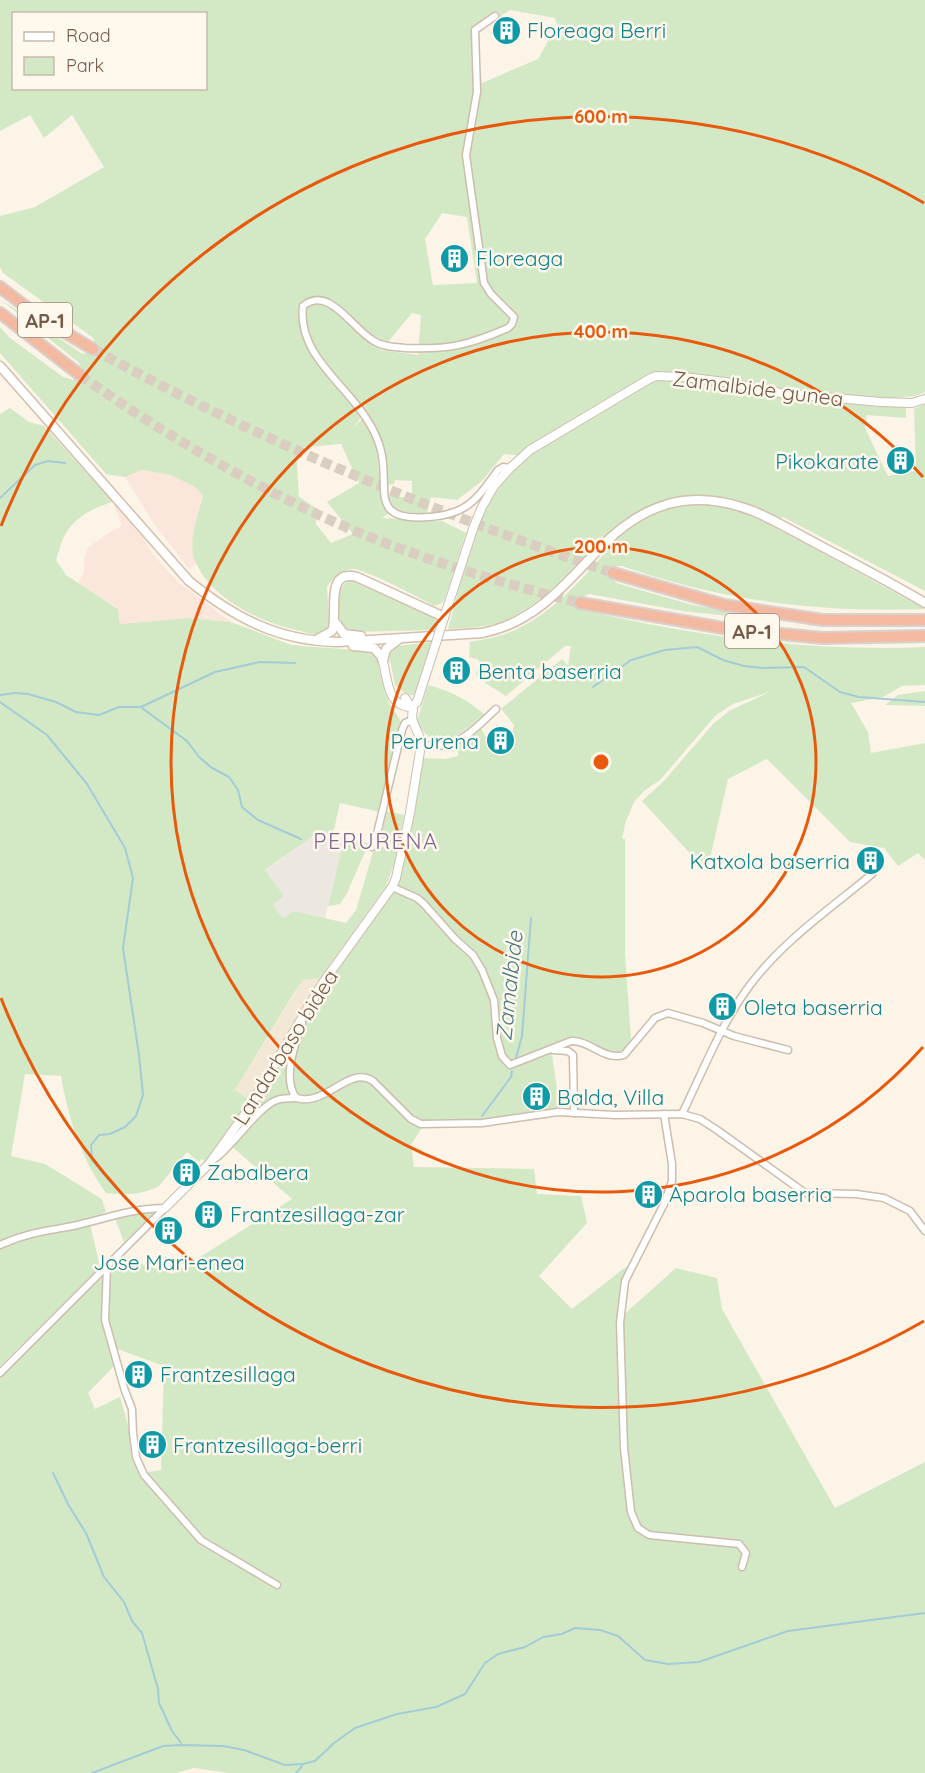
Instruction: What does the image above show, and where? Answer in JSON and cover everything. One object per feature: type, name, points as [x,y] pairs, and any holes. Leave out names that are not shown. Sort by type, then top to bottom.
[{"type":"highway","name":"AP-1","points":[[0,287],[42,319],[93,349]]},
{"type":"highway","name":"AP-1","points":[[0,313],[80,375]]},
{"type":"highway","name":"AP-1","points":[[613,573],[724,605],[823,620],[925,620]]},
{"type":"highway","name":"AP-1","points":[[580,603],[723,628],[811,637],[925,636]]},
{"type":"main road","points":[[0,366],[178,570],[212,599],[267,630],[315,641],[338,642],[482,633],[506,627],[531,614],[551,599],[610,537],[630,520],[664,505],[701,500],[728,503],[772,519],[925,603]]},
{"type":"main road","points":[[315,641],[330,634],[335,622],[334,589],[342,580],[352,576],[444,617]]},
{"type":"main road","points":[[335,622],[341,631],[348,635],[399,638]]},
{"type":"main road","points":[[383,662],[386,649],[399,638]]},
{"type":"main road","points":[[338,642],[348,646],[374,648],[383,662]]},
{"type":"street","points":[[495,16],[475,30],[477,92],[466,155],[484,283],[491,294],[514,317],[512,324],[508,328],[473,342],[443,349],[421,349],[395,347],[374,341],[326,301],[317,298],[303,306],[302,318],[308,343],[325,368],[365,416],[381,447],[385,498],[393,513],[398,516],[424,517],[456,513],[472,502],[498,470],[503,467],[510,468]]},
{"type":"street","name":"Zamalbide gunea","points":[[410,707],[420,692],[482,507],[494,486],[530,450],[637,386],[656,376],[684,377],[726,382],[780,393],[839,399],[912,403],[925,399]]},
{"type":"street","points":[[372,847],[410,707],[393,690],[383,662]]},
{"type":"street","name":"Landarbaso bidea","points":[[165,1208],[208,1164],[247,1112],[307,1008],[340,957],[393,887],[410,813],[421,745],[410,707]]},
{"type":"street","points":[[421,745],[451,743],[478,726],[496,709]]},
{"type":"street","points":[[681,1114],[738,1002],[786,946],[872,874]]},
{"type":"street","points":[[393,887],[417,898],[424,904],[478,962],[494,1000],[497,1038],[502,1056],[510,1065],[563,1044],[580,1041],[618,1057],[629,1050],[655,1018],[669,1013],[723,1030],[734,1036],[788,1050]]},
{"type":"street","points":[[296,1098],[289,1084],[290,1072],[307,1008]]},
{"type":"street","points":[[549,1050],[568,1051],[573,1055],[574,1113]]},
{"type":"street","points":[[208,1164],[232,1144],[270,1103],[279,1099],[303,1100],[320,1097],[360,1076],[373,1081],[411,1119],[421,1124],[482,1123],[558,1112],[615,1115],[681,1114],[700,1119],[805,1194],[856,1194],[884,1198],[910,1211],[925,1231]]},
{"type":"street","points":[[664,1114],[672,1164],[672,1181],[664,1204],[625,1281],[620,1315],[622,1418],[631,1512],[638,1528],[649,1535],[739,1544],[746,1553],[742,1567]]},
{"type":"street","points":[[0,1245],[34,1232],[144,1208],[165,1208]]},
{"type":"street","points":[[0,1373],[165,1208]]},
{"type":"street","points":[[107,1266],[105,1320],[124,1391],[132,1409],[132,1433],[136,1456],[144,1475],[201,1540],[277,1585]]},
{"type":"shaded area","points":[[142,470],[171,475],[195,487],[203,496],[192,547],[196,564],[189,569],[155,525],[125,477]]},
{"type":"shaded area","points":[[113,502],[177,581],[231,622],[189,618],[120,624],[118,608],[78,583],[84,572],[84,560],[88,548],[122,526]]},
{"type":"shaded area","points":[[316,834],[344,838],[325,918],[294,911],[283,918],[273,905],[265,871]]},
{"type":"shaded area","points":[[320,978],[250,1100],[235,1090],[303,980]]},
{"type":"green space","points":[[0,0],[925,0],[925,392],[915,396],[893,398],[906,408],[906,418],[867,415],[865,428],[888,476],[916,471],[914,409],[925,404],[925,591],[783,517],[769,524],[925,609],[847,609],[771,602],[697,588],[622,566],[617,566],[613,572],[613,579],[616,583],[689,604],[772,621],[683,611],[589,594],[585,596],[581,605],[583,610],[625,619],[753,640],[839,647],[925,647],[925,685],[902,686],[883,697],[851,703],[868,732],[871,753],[925,743],[925,860],[918,853],[898,866],[884,848],[850,842],[767,759],[728,779],[707,872],[642,801],[664,781],[713,724],[729,711],[769,692],[733,704],[716,715],[660,780],[644,791],[634,802],[626,821],[622,838],[625,839],[625,953],[631,1039],[625,1049],[618,1053],[574,1041],[551,1048],[561,1115],[483,1124],[424,1124],[411,1145],[414,1167],[534,1169],[537,1194],[581,1196],[587,1223],[539,1276],[572,1309],[631,1263],[621,1317],[676,1268],[717,1278],[722,1309],[835,1508],[925,1462],[925,1773],[229,1773],[194,1768],[176,1773],[0,1773],[0,1375],[102,1275],[122,1267],[120,1257],[173,1274],[292,1199],[229,1144],[322,988],[398,881],[423,758],[445,759],[458,756],[458,743],[480,727],[498,756],[508,751],[514,725],[501,709],[562,659],[568,665],[571,646],[565,646],[506,696],[485,683],[486,678],[476,675],[479,660],[469,657],[470,642],[510,632],[544,613],[580,580],[613,543],[602,536],[554,588],[510,618],[483,626],[448,629],[469,552],[483,516],[503,482],[525,459],[504,454],[482,481],[457,500],[431,497],[427,513],[401,512],[392,506],[387,494],[412,497],[412,481],[395,480],[394,484],[386,485],[382,446],[366,411],[353,428],[362,419],[375,444],[383,502],[389,513],[382,518],[442,521],[466,533],[442,603],[434,606],[380,579],[353,569],[338,575],[327,587],[329,621],[327,630],[316,634],[267,621],[225,598],[203,576],[193,555],[194,530],[203,496],[195,487],[171,475],[142,470],[125,477],[106,474],[0,353],[0,327],[9,337],[63,377],[78,379],[81,370],[78,362],[0,299],[81,353],[92,352],[95,347],[92,337],[3,273],[0,267],[0,216],[35,207],[104,167],[72,115],[44,138],[30,115],[0,131]],"holes":[[[510,10],[555,18],[557,25],[538,59],[482,83],[477,31]],[[442,213],[467,217],[477,283],[433,285],[425,239]],[[412,313],[421,315],[418,355],[382,350],[365,341],[372,335],[388,342]],[[341,444],[359,483],[327,502],[353,534],[331,543],[316,524],[316,508],[299,497],[296,448]],[[112,1347],[164,1366],[161,1470],[142,1473],[120,1397],[95,1409],[88,1393],[114,1366]]]},
{"type":"green space","points":[[10,408],[29,422],[44,426],[113,502],[93,510],[70,527],[64,536],[56,560],[66,575],[118,609],[120,624],[189,618],[231,622],[291,645],[368,651],[376,656],[389,703],[402,723],[380,812],[340,803],[332,838],[316,834],[265,870],[284,896],[273,905],[283,918],[294,911],[346,923],[356,910],[375,845],[399,851],[386,886],[320,978],[303,980],[294,993],[235,1090],[250,1100],[205,1162],[201,1159],[199,1162],[187,1152],[159,1186],[133,1194],[106,1193],[89,1166],[77,1137],[67,1107],[61,1076],[25,1074],[11,1156],[45,1164],[102,1199],[106,1212],[89,1220],[100,1267],[0,1366],[0,414]]},
{"type":"green space","points":[[348,581],[355,582],[433,617],[437,621],[434,630],[352,632],[346,630],[338,612],[338,597],[343,585]]},
{"type":"green space","points":[[432,642],[416,691],[414,695],[407,695],[395,685],[389,655],[396,646]]},
{"type":"green space","points":[[428,685],[458,696],[484,714],[458,735],[449,739],[432,739],[417,721]]},
{"type":"green space","points":[[925,691],[925,706],[885,705],[898,695]]},
{"type":"green space","points":[[385,811],[404,815],[398,844],[379,840]]},
{"type":"green space","points":[[344,838],[369,843],[346,895],[340,904],[328,906]]},
{"type":"green space","points":[[156,1211],[124,1242],[115,1218]]},
{"type":"waterway","points":[[0,498],[35,465],[48,461],[65,463]]},
{"type":"waterway","name":"Zamalbide","points":[[593,687],[631,660],[665,650],[697,647],[723,660],[744,666],[804,667],[840,692],[859,697],[925,702]]},
{"type":"waterway","points":[[0,695],[28,694],[56,702],[76,712],[99,715],[119,707],[141,707],[215,672],[260,662],[295,663]]},
{"type":"waterway","points":[[0,702],[47,735],[87,784],[125,848],[133,878],[123,948],[143,1095],[136,1116],[125,1127],[110,1134],[99,1135],[91,1145],[92,1160],[116,1188]]},
{"type":"waterway","points":[[142,708],[187,741],[199,757],[212,768],[229,777],[238,790],[242,807],[258,820],[301,839]]},
{"type":"waterway","name":"Zamalbide","points":[[516,1058],[522,1036],[531,918]]},
{"type":"waterway","name":"Zamalbide","points":[[482,1116],[511,1077],[512,1071]]},
{"type":"waterway","points":[[53,1473],[69,1506],[86,1533],[104,1577],[124,1602],[132,1621],[142,1633],[158,1689],[159,1703],[172,1731],[181,1743]]},
{"type":"waterway","points":[[92,1773],[163,1746],[223,1746],[244,1750],[285,1765],[315,1761],[355,1728],[397,1714],[436,1707],[465,1694],[485,1663],[498,1654],[525,1647],[543,1637],[562,1634],[575,1628],[600,1630],[618,1636],[645,1660],[668,1664],[699,1662],[788,1631],[925,1613]]},
{"type":"waterway","points":[[296,1773],[302,1766]]},
{"type":"tunnel","points":[[93,349],[220,415],[348,473],[479,525],[613,573]]},
{"type":"tunnel","points":[[80,375],[132,411],[212,460],[330,520],[435,561],[580,603]]},
{"type":"place","name":"Floreaga Berri","points":[[506,30]]},
{"type":"place","name":"Floreaga","points":[[455,258]]},
{"type":"place","name":"Pikokarate","points":[[900,461]]},
{"type":"place","name":"Benta baserria","points":[[457,671]]},
{"type":"place","name":"Perurena","points":[[500,741]]},
{"type":"place","name":"Katxola baserria","points":[[871,861]]},
{"type":"place","name":"Oleta baserria","points":[[723,1007]]},
{"type":"place","name":"Balda, Villa","points":[[536,1097]]},
{"type":"place","name":"Zabalbera","points":[[186,1172]]},
{"type":"place","name":"Aparola baserria","points":[[648,1194]]},
{"type":"place","name":"Frantzesillaga-zar","points":[[209,1214]]},
{"type":"place","name":"Jose Mari-enea","points":[[169,1231]]},
{"type":"place","name":"Frantzesillaga","points":[[139,1374]]},
{"type":"place","name":"Frantzesillaga-berri","points":[[152,1445]]},
{"type":"district","name":"PERURENA","points":[[376,841]]}]
